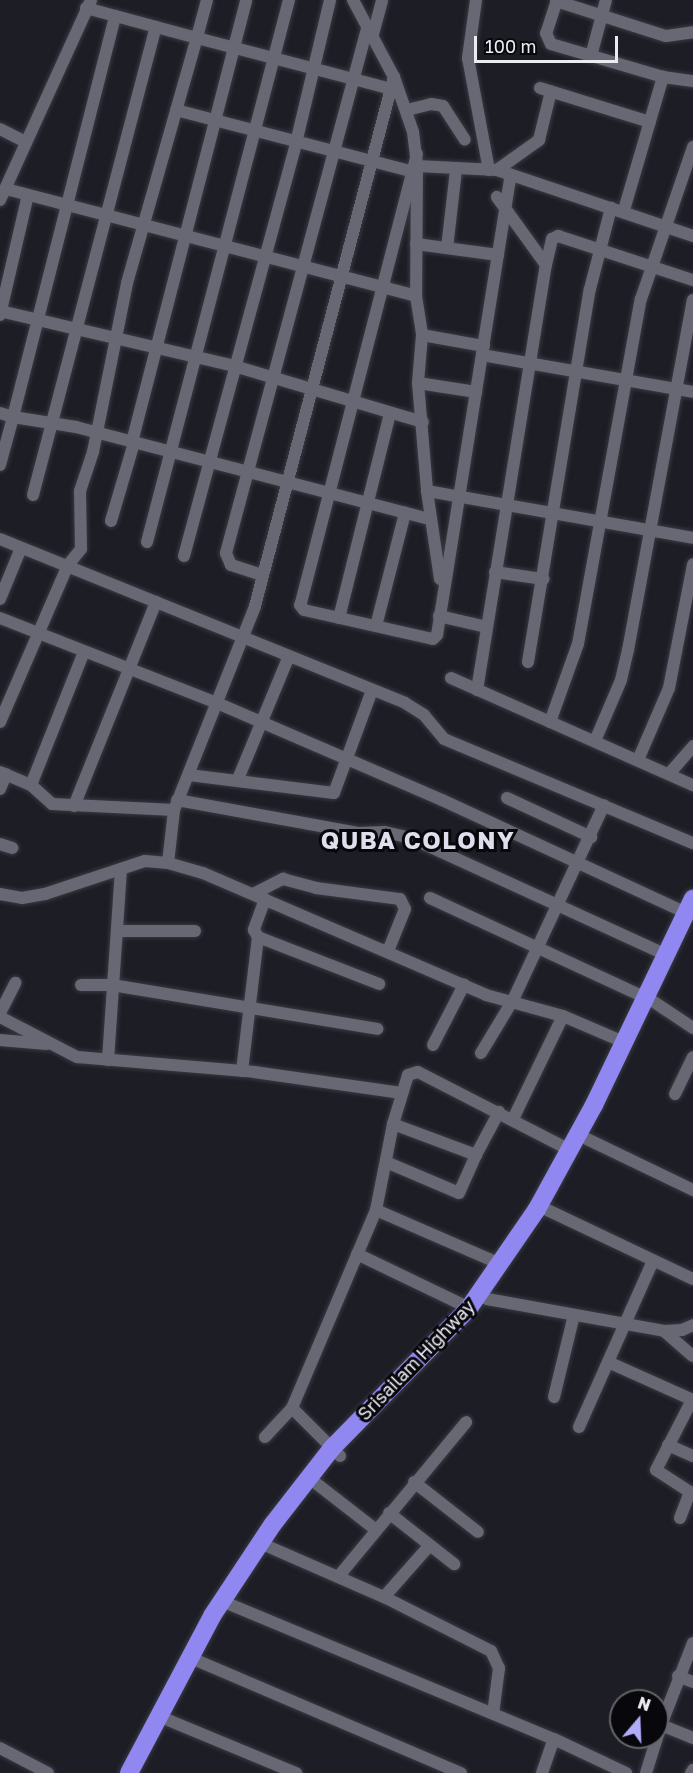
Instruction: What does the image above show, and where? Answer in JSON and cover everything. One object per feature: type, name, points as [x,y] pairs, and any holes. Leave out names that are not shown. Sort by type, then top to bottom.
[{"type":"highway","name":"Srisailam Highway","points":[[129,1773],[231,1583],[336,1452],[469,1308],[543,1208],[624,1042],[650,1000],[666,955],[691,910]]},
{"type":"highway","name":"Srisailam Highway","points":[[140,1773],[229,1604],[267,1546],[317,1484],[336,1452],[469,1326],[488,1299],[587,1139],[691,910]]},
{"type":"street","points":[[0,722],[68,565],[81,549],[80,491],[97,433],[115,339],[207,0]]},
{"type":"street","points":[[111,521],[246,0]]},
{"type":"street","points":[[147,542],[172,452],[222,245],[290,0]]},
{"type":"street","points":[[184,556],[296,142],[330,0]]},
{"type":"street","points":[[353,0],[407,110],[415,163],[416,296],[422,335],[418,383],[423,422],[429,519],[442,590]]},
{"type":"street","points":[[262,575],[237,568],[227,560],[305,266],[351,78],[382,0]]},
{"type":"street","points":[[476,0],[468,58],[493,170]]},
{"type":"street","points":[[693,32],[666,36],[556,0],[546,39],[591,56],[663,77],[693,81]]},
{"type":"street","points":[[591,56],[606,0]]},
{"type":"street","points":[[0,200],[88,4],[115,16],[313,71],[393,83]]},
{"type":"street","points":[[0,465],[39,321],[115,16]]},
{"type":"street","points":[[33,495],[156,27]]},
{"type":"street","points":[[624,210],[663,77]]},
{"type":"street","points":[[168,863],[175,805],[218,703],[262,575],[393,83]]},
{"type":"street","points":[[493,170],[539,140],[545,89],[650,122]]},
{"type":"street","points":[[407,110],[431,104],[443,106],[465,140]]},
{"type":"street","points":[[176,110],[372,161],[415,163],[456,170],[493,170],[611,208],[624,210],[693,236]]},
{"type":"street","points":[[0,129],[25,142]]},
{"type":"street","points":[[550,722],[578,644],[641,299],[693,147]]},
{"type":"street","points":[[415,163],[350,402],[300,605],[304,610],[433,639],[437,635],[442,590],[511,175]]},
{"type":"street","points":[[447,248],[456,170]]},
{"type":"street","points":[[6,189],[144,228],[265,255],[416,296]]},
{"type":"street","points":[[28,195],[0,312],[234,366],[274,380],[423,422]]},
{"type":"street","points":[[497,197],[546,265]]},
{"type":"street","points":[[528,662],[579,372],[598,249],[611,208]]},
{"type":"street","points":[[477,690],[546,265],[554,237],[693,280]]},
{"type":"street","points":[[416,244],[498,255]]},
{"type":"street","points":[[595,741],[621,680],[674,388],[693,300]]},
{"type":"street","points":[[422,335],[530,364],[693,392]]},
{"type":"street","points":[[418,383],[476,392]]},
{"type":"street","points":[[0,413],[97,433],[429,519]]},
{"type":"street","points":[[339,618],[366,502],[390,413]]},
{"type":"street","points":[[427,490],[554,510],[693,538]]},
{"type":"street","points":[[376,626],[405,513]]},
{"type":"street","points":[[0,539],[415,708],[444,739],[693,843]]},
{"type":"street","points":[[0,599],[21,548]]},
{"type":"street","points":[[638,760],[669,688],[693,564]]},
{"type":"street","points":[[495,572],[543,579]]},
{"type":"street","points":[[74,806],[156,602]]},
{"type":"street","points":[[439,616],[487,627]]},
{"type":"street","points":[[0,618],[218,703],[579,864],[691,910]]},
{"type":"street","points":[[31,785],[84,651]]},
{"type":"street","points":[[238,779],[289,656]]},
{"type":"street","points":[[451,678],[693,785]]},
{"type":"street","points":[[189,775],[238,779],[330,793],[337,789],[372,690]]},
{"type":"street","points":[[669,774],[693,746]]},
{"type":"street","points":[[0,789],[3,773],[31,785],[52,804],[74,806],[175,805],[358,833],[385,832],[411,838],[666,955]]},
{"type":"street","points":[[507,798],[591,837]]},
{"type":"street","points":[[481,1053],[513,1000],[579,864],[604,805]]},
{"type":"street","points":[[0,894],[22,898],[45,894],[144,861],[168,863],[259,896],[464,986],[563,1016],[624,1042]]},
{"type":"street","points":[[108,1060],[121,870]]},
{"type":"street","points":[[242,1071],[247,1006],[258,937],[254,930],[259,896],[283,879],[316,888],[400,899],[405,909],[388,951]]},
{"type":"street","points":[[430,898],[537,950],[650,1000],[693,1028]]},
{"type":"street","points":[[118,931],[195,932]]},
{"type":"street","points":[[258,937],[379,984]]},
{"type":"street","points":[[15,983],[0,1015],[76,1057],[242,1071],[402,1093]]},
{"type":"street","points":[[81,986],[112,986],[247,1006],[377,1029]]},
{"type":"street","points":[[433,1045],[464,986]]},
{"type":"street","points":[[513,1119],[563,1016]]},
{"type":"street","points":[[0,1040],[53,1044]]},
{"type":"street","points":[[675,1094],[693,1057]]},
{"type":"street","points":[[265,1437],[292,1408],[376,1210],[393,1124],[408,1075],[418,1072],[570,1150]]},
{"type":"street","points":[[386,1162],[459,1193],[499,1112]]},
{"type":"street","points":[[393,1124],[476,1155]]},
{"type":"street","points":[[587,1139],[691,1185]]},
{"type":"street","points":[[543,1208],[693,1279]]},
{"type":"street","points":[[376,1210],[500,1264]]},
{"type":"street","points":[[357,1254],[469,1308]]},
{"type":"street","points":[[579,1427],[623,1323],[653,1261]]},
{"type":"street","points":[[488,1299],[664,1331],[682,1330],[693,1324]]},
{"type":"street","points":[[554,1397],[574,1315]]},
{"type":"street","points":[[664,1331],[693,1356]]},
{"type":"street","points":[[608,1362],[693,1400],[656,1470],[690,1492],[680,1518]]},
{"type":"street","points":[[292,1408],[336,1452]]},
{"type":"street","points":[[338,1577],[414,1482],[466,1422]]},
{"type":"street","points":[[668,1445],[693,1456]]},
{"type":"street","points":[[414,1482],[478,1532]]},
{"type":"street","points":[[317,1484],[376,1530]]},
{"type":"street","points":[[389,1513],[454,1564]]},
{"type":"street","points":[[384,1597],[430,1545]]},
{"type":"street","points":[[267,1546],[384,1597],[490,1651],[500,1668],[493,1714]]},
{"type":"street","points":[[229,1604],[554,1739],[626,1773]]},
{"type":"street","points":[[669,1702],[693,1643]]},
{"type":"street","points":[[198,1660],[461,1773]]},
{"type":"street","points":[[678,1676],[693,1682]]},
{"type":"street","points":[[168,1720],[296,1773]]},
{"type":"street","points":[[669,1728],[693,1738]]},
{"type":"street","points":[[542,1773],[554,1739]]},
{"type":"street","points":[[0,1748],[48,1773]]},
{"type":"street","points":[[646,1773],[654,1749]]},
{"type":"district","name":"QUBA COLONY","points":[[418,840]]}]
